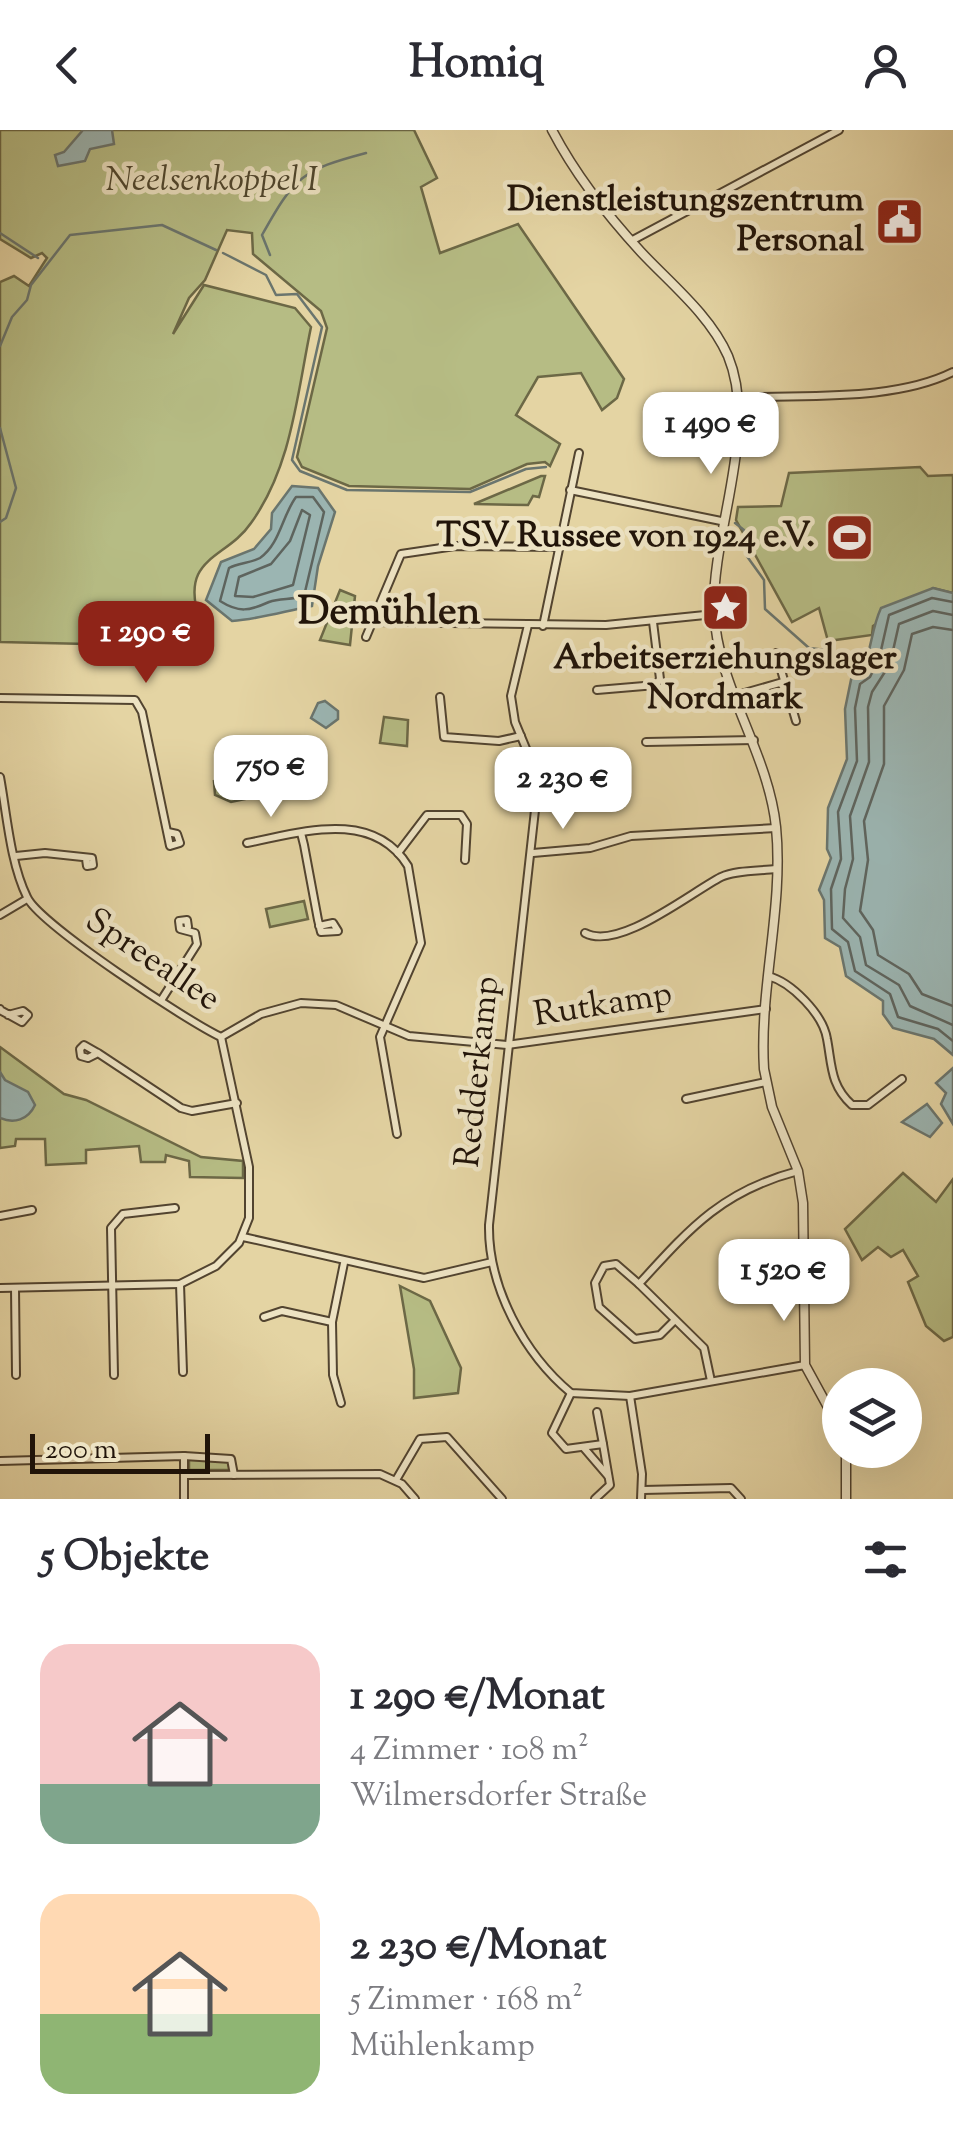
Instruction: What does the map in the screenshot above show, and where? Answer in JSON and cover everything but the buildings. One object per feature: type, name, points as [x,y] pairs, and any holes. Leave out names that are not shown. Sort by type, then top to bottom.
[{"type":"street","points":[[552,130],[586,187],[719,339],[731,365],[738,398],[736,440],[721,521],[714,614],[734,696],[754,740],[776,828],[766,1082],[798,1171],[803,1202],[805,1365],[822,1396]]},
{"type":"street","points":[[631,241],[839,130]]},
{"type":"street","points":[[738,398],[882,391],[920,385],[953,372]]},
{"type":"street","points":[[542,626],[579,452]]},
{"type":"street","points":[[570,490],[721,521]]},
{"type":"street","points":[[366,637],[401,554],[454,546],[559,546]]},
{"type":"street","points":[[374,622],[542,626],[653,622],[714,614]]},
{"type":"street","points":[[597,690],[656,685],[660,678],[653,622]]},
{"type":"street","name":"Redderkamp","points":[[528,625],[511,684],[512,706],[532,763],[536,791],[533,853],[524,896],[490,1210],[492,1262],[526,1344],[571,1392]]},
{"type":"street","points":[[776,653],[796,721]]},
{"type":"street","points":[[734,696],[782,682]]},
{"type":"street","points":[[440,697],[444,737],[499,741],[521,736]]},
{"type":"street","points":[[0,698],[135,700],[142,712],[168,832]]},
{"type":"street","points":[[646,742],[754,740]]},
{"type":"street","points":[[0,776],[28,898],[0,915]]},
{"type":"street","points":[[398,854],[427,815],[460,815],[467,824],[466,860]]},
{"type":"street","points":[[247,843],[349,828],[398,854],[410,872],[422,937],[384,1024],[380,1044],[397,1134]]},
{"type":"street","points":[[533,853],[590,848],[631,836],[776,828]]},
{"type":"street","points":[[301,833],[319,926]]},
{"type":"street","points":[[16,856],[45,853],[86,859]]},
{"type":"street","points":[[585,933],[598,938],[626,930],[688,901],[725,875],[776,869]]},
{"type":"street","name":"Spreeallee","points":[[28,898],[46,920],[221,1036],[249,1167],[250,1218],[244,1237]]},
{"type":"street","points":[[162,999],[197,944],[195,933],[188,928]]},
{"type":"street","points":[[768,976],[789,982],[825,1032],[830,1074],[852,1106],[868,1105],[902,1079]]},
{"type":"street","name":"Rutkamp","points":[[221,1036],[261,1014],[301,1003],[336,1006],[408,1036],[507,1044],[766,1009]]},
{"type":"street","points":[[0,1009],[8,1015]]},
{"type":"street","points":[[98,1052],[181,1108],[192,1111],[238,1103]]},
{"type":"street","points":[[686,1100],[766,1082]]},
{"type":"street","points":[[639,1284],[703,1215],[754,1184],[798,1171]]},
{"type":"street","points":[[114,1375],[110,1234],[116,1219],[176,1208]]},
{"type":"street","points":[[0,1216],[32,1210]]},
{"type":"street","points":[[0,1288],[180,1284],[216,1266],[244,1237],[344,1264],[424,1278],[492,1262]]},
{"type":"street","points":[[341,1402],[333,1375],[332,1322],[344,1264]]},
{"type":"street","points":[[674,1322],[660,1335],[635,1339],[600,1308],[594,1282],[604,1266],[616,1264],[704,1348],[710,1381]]},
{"type":"street","points":[[180,1284],[183,1372]]},
{"type":"street","points":[[15,1288],[16,1375]]},
{"type":"street","points":[[264,1316],[282,1311],[332,1322]]},
{"type":"street","points":[[602,1444],[562,1447],[552,1432],[571,1392],[630,1396],[805,1365]]},
{"type":"street","points":[[630,1396],[642,1495],[731,1488],[741,1499]]},
{"type":"street","points":[[596,1412],[610,1486],[596,1499]]},
{"type":"street","points":[[396,1480],[420,1439],[447,1437],[502,1499]]},
{"type":"street","points":[[583,1447],[608,1476]]},
{"type":"street","points":[[0,1461],[184,1456],[231,1459],[234,1475]]},
{"type":"street","points":[[184,1456],[184,1499]]},
{"type":"street","points":[[846,1468],[846,1499]]},
{"type":"street","points":[[184,1475],[372,1474],[396,1480],[415,1499]]},
{"type":"green space","name":"Neelsenkoppel I","points":[[0,130],[414,130],[437,178],[421,187],[440,253],[518,224],[624,379],[617,398],[602,410],[581,373],[538,377],[516,415],[560,444],[550,466],[545,462],[527,464],[470,489],[349,486],[302,467],[297,457],[327,328],[321,311],[253,254],[252,233],[227,230],[205,280],[189,298],[173,334],[204,285],[295,308],[311,327],[291,429],[276,478],[251,523],[200,571],[195,600],[200,621],[173,609],[147,612],[119,643],[108,643],[104,638],[88,644],[0,642],[0,282],[14,276],[29,286],[47,258],[42,253],[31,258],[0,239]]},
{"type":"green space","name":"TSV Russee von 1924 e.V.","points":[[920,467],[928,476],[953,475],[953,593],[933,588],[873,626],[872,635],[828,641],[819,608],[792,622],[736,520],[738,507],[781,506],[789,473]]},
{"type":"green space","points":[[545,476],[539,497],[533,496],[528,505],[474,504]]},
{"type":"green space","points":[[340,590],[355,596],[350,645],[320,640]]},
{"type":"green space","points":[[384,717],[408,720],[407,746],[380,743]]},
{"type":"green space","points":[[316,765],[320,783],[231,802],[215,795],[214,781]]},
{"type":"green space","points":[[304,901],[308,919],[270,927],[266,909]]},
{"type":"green space","points":[[0,1047],[64,1094],[86,1100],[201,1157],[243,1161],[243,1178],[190,1177],[189,1161],[166,1155],[165,1162],[141,1162],[139,1146],[86,1150],[86,1163],[46,1165],[45,1139],[16,1139],[15,1146],[0,1148]]},
{"type":"green space","points":[[903,1173],[936,1202],[953,1179],[953,1337],[944,1341],[926,1326],[908,1282],[918,1276],[903,1250],[891,1257],[878,1247],[862,1260],[845,1229]]},
{"type":"green space","points":[[400,1286],[430,1301],[461,1368],[458,1393],[414,1398],[414,1369]]},
{"type":"green space","points":[[189,1458],[228,1462],[230,1470],[189,1470]]},
{"type":"water","points":[[83,130],[112,130],[114,144],[90,149],[85,161],[58,166],[55,155],[64,152]]},
{"type":"water","points":[[292,486],[318,488],[335,512],[318,566],[312,606],[232,621],[206,600],[221,562],[254,549],[271,529],[272,513]]},
{"type":"water","points":[[933,588],[953,593],[953,1055],[934,1039],[893,1028],[883,1014],[883,1001],[846,976],[840,947],[825,938],[824,900],[819,890],[831,858],[827,849],[828,808],[847,759],[845,709],[852,675],[862,671],[881,608]]},
{"type":"water","points":[[325,701],[338,711],[338,719],[326,728],[311,718],[318,703]]},
{"type":"water","points":[[953,1068],[953,1124],[941,1104],[946,1093],[936,1083]]},
{"type":"water","points":[[0,1072],[5,1080],[28,1092],[35,1105],[25,1117],[0,1118]]},
{"type":"water","points":[[927,1104],[942,1123],[930,1137],[902,1122]]},
{"type":"waterway","points":[[270,255],[262,235],[302,178],[327,165],[366,153]]},
{"type":"waterway","points":[[0,346],[12,317],[27,300],[31,285],[70,235],[162,225],[216,250]]},
{"type":"waterway","points":[[0,233],[38,258]]},
{"type":"waterway","points":[[223,253],[266,275],[276,295],[297,294],[322,327],[292,460],[300,471],[347,490],[470,492],[526,469],[546,467]]},
{"type":"waterway","points":[[0,428],[16,488],[6,518],[0,522]]},
{"type":"waterway","points":[[735,523],[744,530],[746,555],[764,580],[765,609],[809,648],[870,655]]},
{"type":"place","name":"Dienstleistungszentrum Personal","points":[[899,221]]},
{"type":"place","name":"TSV Russee von 1924 e.V.","points":[[850,537]]},
{"type":"place","name":"Arbeitserziehungslager Nordmark","points":[[725,607]]},
{"type":"district","name":"Demühlen","points":[[389,613]]}]
